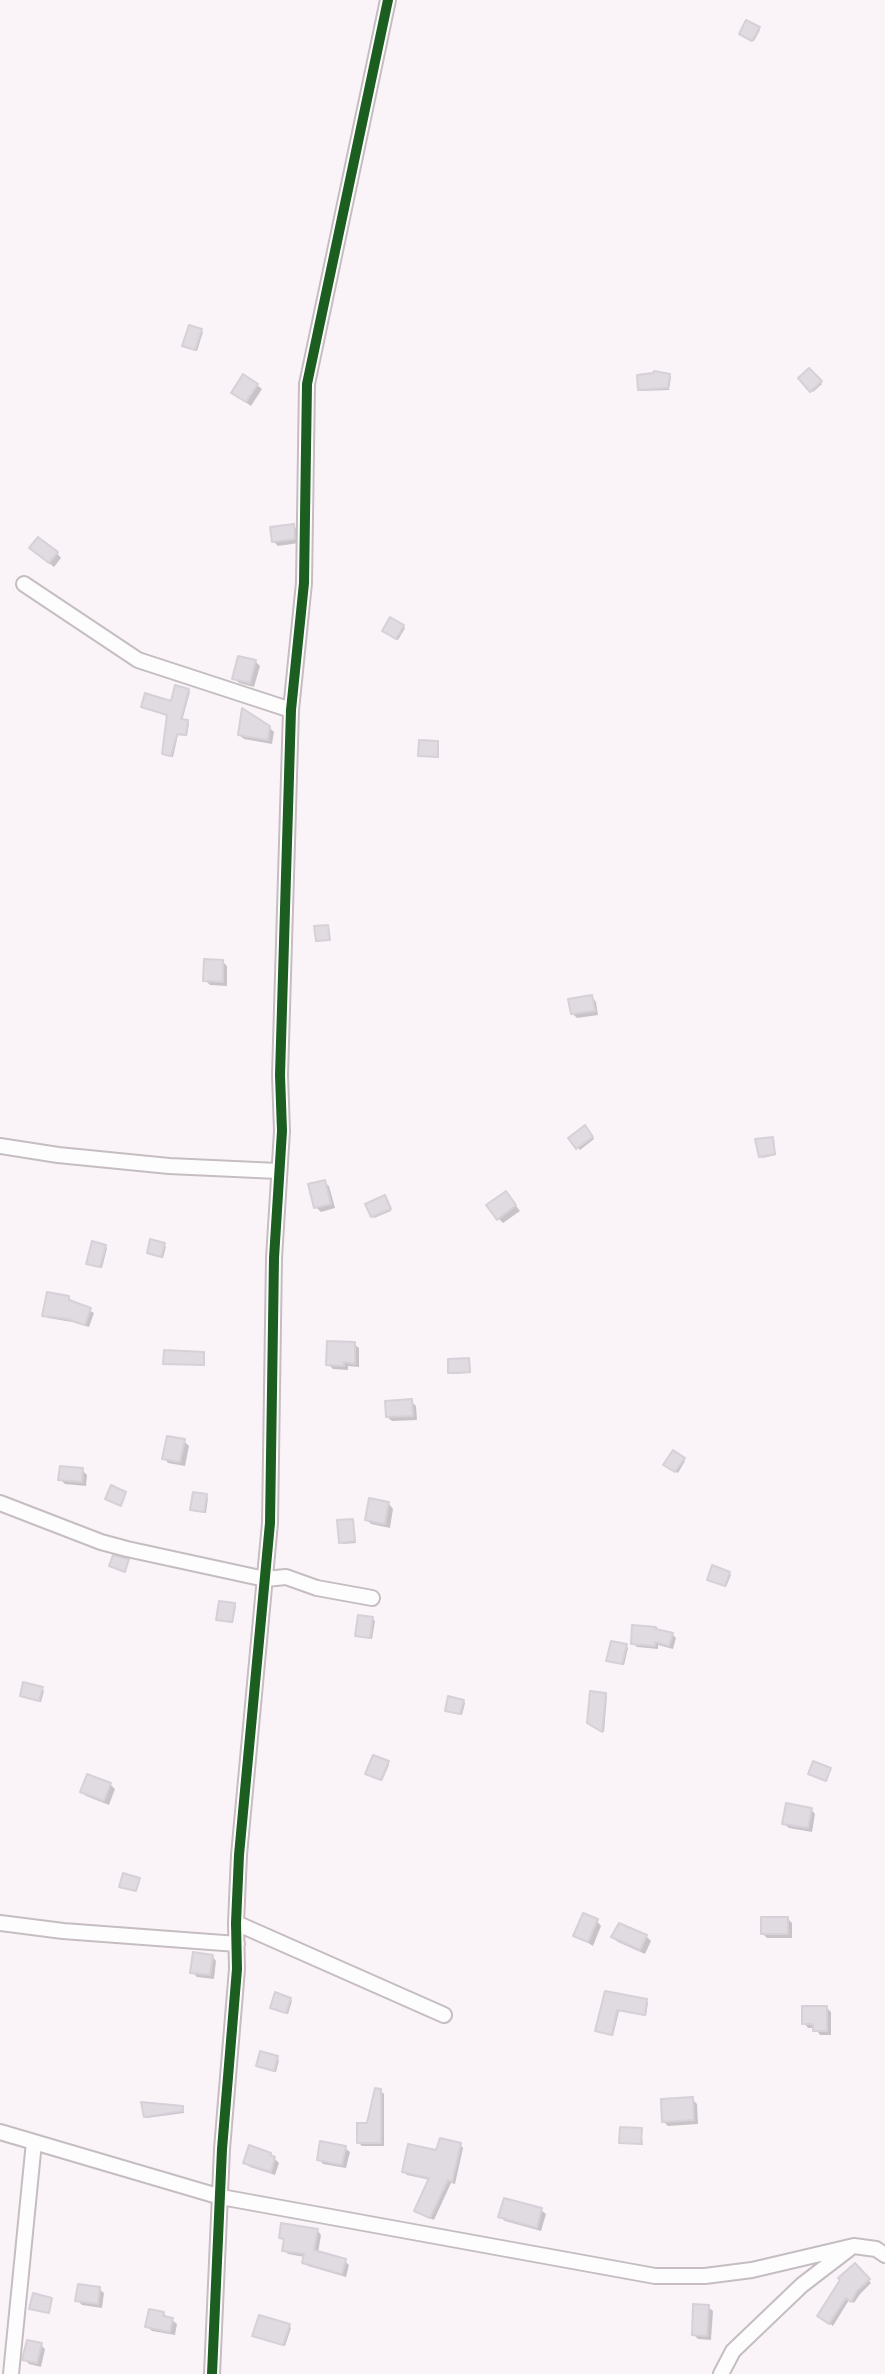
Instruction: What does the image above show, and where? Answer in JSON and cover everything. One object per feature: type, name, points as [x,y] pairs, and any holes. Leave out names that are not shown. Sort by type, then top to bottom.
[{"type":"street","points":[[212,2374],[222,2149],[237,1969],[239,1855],[270,1523],[274,1258],[282,1131],[280,1075],[291,709],[304,583],[307,384],[388,0]]},
{"type":"street","points":[[24,584],[138,660],[291,709]]},
{"type":"street","points":[[0,1146],[58,1155],[169,1166],[278,1171]]},
{"type":"street","points":[[0,1503],[114,1546],[265,1579],[286,1577],[317,1588],[372,1598]]},
{"type":"street","points":[[0,1923],[63,1931],[237,1944]]},
{"type":"street","points":[[236,1923],[444,2015]]},
{"type":"street","points":[[0,2132],[220,2197],[655,2276],[705,2276],[752,2270],[854,2246],[876,2249],[885,2255]]},
{"type":"street","points":[[11,2374],[34,2142]]},
{"type":"street","points":[[721,2374],[733,2351],[792,2294],[854,2246]]},
{"type":"building","points":[[746,20],[760,27],[752,41],[739,34]]},
{"type":"building","points":[[189,325],[202,329],[195,350],[182,346]]},
{"type":"building","points":[[809,368],[822,381],[810,392],[798,378]]},
{"type":"building","points":[[654,371],[670,374],[668,388],[638,390],[637,375]]},
{"type":"building","points":[[243,374],[258,384],[246,402],[231,393]]},
{"type":"building","points":[[294,524],[295,539],[272,542],[270,527]]},
{"type":"building","points":[[38,537],[58,552],[49,563],[29,548]]},
{"type":"building","points":[[390,617],[404,625],[396,639],[382,631]]},
{"type":"building","points":[[238,656],[256,660],[250,683],[232,679]]},
{"type":"building","points":[[175,685],[189,689],[181,719],[188,720],[186,735],[177,734],[171,756],[162,754],[167,715],[141,707],[145,693],[171,701]]},
{"type":"building","points":[[242,708],[270,726],[268,740],[238,735]]},
{"type":"building","points":[[419,740],[438,741],[438,757],[418,756]]},
{"type":"building","points":[[328,925],[330,940],[316,941],[314,926]]},
{"type":"building","points":[[204,959],[223,960],[223,982],[203,981]]},
{"type":"building","points":[[592,995],[595,1011],[571,1014],[568,999]]},
{"type":"building","points":[[585,1125],[593,1137],[576,1149],[568,1138]]},
{"type":"building","points":[[773,1137],[775,1154],[759,1157],[755,1139]]},
{"type":"building","points":[[325,1180],[331,1204],[314,1208],[308,1184]]},
{"type":"building","points":[[506,1191],[516,1205],[497,1220],[486,1205]]},
{"type":"building","points":[[385,1195],[391,1209],[371,1217],[365,1204]]},
{"type":"building","points":[[150,1239],[165,1243],[161,1257],[147,1253]]},
{"type":"building","points":[[92,1241],[106,1245],[100,1267],[86,1264]]},
{"type":"building","points":[[47,1292],[69,1296],[69,1300],[91,1308],[85,1325],[67,1319],[42,1316]]},
{"type":"building","points":[[327,1341],[355,1342],[355,1364],[344,1362],[344,1366],[326,1365]]},
{"type":"building","points":[[164,1350],[204,1352],[204,1365],[163,1364]]},
{"type":"building","points":[[469,1358],[470,1372],[448,1373],[448,1359]]},
{"type":"building","points":[[412,1399],[413,1416],[386,1417],[385,1401]]},
{"type":"building","points":[[167,1436],[185,1439],[180,1462],[162,1459]]},
{"type":"building","points":[[673,1450],[685,1458],[675,1472],[663,1465]]},
{"type":"building","points":[[60,1466],[83,1468],[82,1482],[58,1480]]},
{"type":"building","points":[[111,1485],[126,1492],[121,1506],[105,1499]]},
{"type":"building","points":[[193,1492],[207,1494],[204,1512],[190,1510]]},
{"type":"building","points":[[369,1498],[389,1502],[385,1524],[365,1520]]},
{"type":"building","points":[[353,1519],[355,1541],[339,1543],[337,1520]]},
{"type":"building","points":[[113,1555],[129,1559],[125,1572],[109,1566]]},
{"type":"building","points":[[712,1565],[730,1572],[725,1586],[707,1580]]},
{"type":"building","points":[[219,1601],[235,1603],[232,1622],[216,1620]]},
{"type":"building","points":[[358,1615],[373,1617],[370,1638],[355,1636]]},
{"type":"building","points":[[632,1625],[656,1627],[673,1633],[669,1646],[655,1642],[655,1646],[631,1644]]},
{"type":"building","points":[[611,1641],[627,1644],[622,1664],[606,1661]]},
{"type":"building","points":[[23,1682],[43,1687],[39,1701],[20,1696]]},
{"type":"building","points":[[590,1691],[606,1693],[602,1732],[587,1723]]},
{"type":"building","points":[[448,1696],[464,1700],[460,1714],[445,1711]]},
{"type":"building","points":[[373,1755],[389,1761],[381,1780],[365,1774]]},
{"type":"building","points":[[813,1761],[831,1768],[826,1781],[808,1774]]},
{"type":"building","points":[[87,1774],[111,1783],[104,1801],[80,1792]]},
{"type":"building","points":[[786,1803],[812,1808],[808,1828],[782,1824]]},
{"type":"building","points":[[123,1873],[140,1878],[136,1891],[119,1887]]},
{"type":"building","points":[[583,1913],[598,1919],[588,1942],[573,1936]]},
{"type":"building","points":[[761,1917],[788,1917],[788,1934],[761,1934]]},
{"type":"building","points":[[619,1923],[647,1935],[640,1950],[611,1937]]},
{"type":"building","points":[[193,1952],[213,1955],[210,1975],[190,1973]]},
{"type":"building","points":[[605,1991],[647,1999],[645,2015],[617,2010],[612,2035],[595,2031]]},
{"type":"building","points":[[275,1992],[291,1998],[286,2013],[270,2008]]},
{"type":"building","points":[[802,2006],[827,2006],[827,2031],[813,2031],[813,2024],[802,2024]]},
{"type":"building","points":[[260,2051],[278,2056],[274,2071],[256,2066]]},
{"type":"building","points":[[375,2088],[381,2089],[381,2143],[357,2143],[357,2123],[367,2123]]},
{"type":"building","points":[[693,2097],[694,2120],[662,2122],[661,2099]]},
{"type":"building","points":[[141,2102],[183,2106],[183,2111],[144,2117]]},
{"type":"building","points":[[620,2127],[642,2128],[641,2144],[619,2143]]},
{"type":"building","points":[[440,2138],[461,2143],[452,2182],[448,2180],[430,2218],[414,2211],[429,2178],[402,2172],[408,2144],[436,2150]]},
{"type":"building","points":[[320,2141],[346,2146],[342,2165],[317,2160]]},
{"type":"building","points":[[249,2145],[275,2157],[271,2172],[243,2163]]},
{"type":"building","points":[[504,2198],[542,2208],[537,2228],[498,2217]]},
{"type":"building","points":[[281,2223],[318,2229],[314,2250],[346,2259],[342,2274],[302,2263],[304,2254],[282,2251],[284,2239],[279,2238]]},
{"type":"building","points":[[855,2263],[870,2279],[857,2291],[851,2302],[846,2298],[829,2324],[817,2316],[840,2280],[838,2278]]},
{"type":"building","points":[[78,2284],[100,2287],[98,2304],[75,2301]]},
{"type":"building","points":[[33,2293],[52,2298],[49,2313],[29,2309]]},
{"type":"building","points":[[693,2304],[709,2305],[707,2336],[692,2335]]},
{"type":"building","points":[[149,2309],[164,2312],[163,2316],[173,2318],[170,2332],[145,2327]]},
{"type":"building","points":[[259,2315],[290,2324],[283,2345],[252,2336]]},
{"type":"building","points":[[27,2340],[42,2343],[37,2363],[22,2360]]},
{"type":"cycle path","points":[[212,2374],[222,2149],[237,1969],[239,1855],[270,1523],[274,1258],[282,1131],[280,1075],[291,710],[304,583],[307,384],[388,0]]}]
